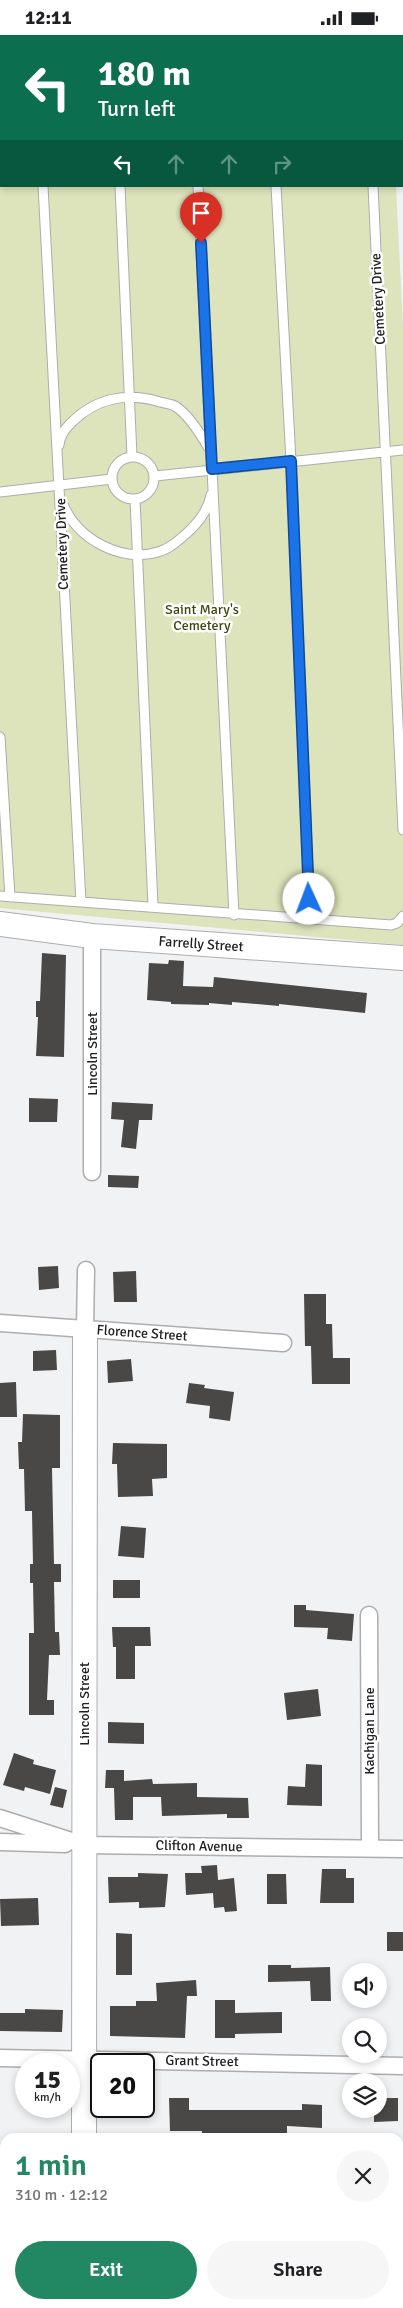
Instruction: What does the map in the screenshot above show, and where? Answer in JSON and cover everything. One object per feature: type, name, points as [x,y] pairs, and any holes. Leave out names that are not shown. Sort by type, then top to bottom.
[{"type":"street","name":"Farrelly Street","points":[[0,924],[92,936],[403,958]]},
{"type":"street","name":"Lincoln Street","points":[[92,936],[92,1172]]},
{"type":"street","name":"Lincoln Street","points":[[84,2133],[86,1271]]},
{"type":"street","name":"Florence Street","points":[[0,1323],[283,1343]]},
{"type":"street","name":"Kachigan Lane","points":[[368,1615],[370,1848]]},
{"type":"street","name":"Clifton Avenue","points":[[0,1817],[84,1845],[403,1849]]},
{"type":"street","points":[[0,1843],[84,1845]]},
{"type":"street","name":"Grant Street","points":[[0,2058],[403,2066]]},
{"type":"lane","name":"Cemetery Drive","points":[[43,187],[81,902]]},
{"type":"lane","points":[[120,187],[131,397],[132,456]]},
{"type":"lane","points":[[198,187],[234,915]]},
{"type":"lane","points":[[276,187],[291,461],[310,919]]},
{"type":"lane","name":"Cemetery Drive","points":[[373,187],[403,831]]},
{"type":"lane","points":[[57,457],[64,429],[79,415],[102,401],[116,397],[146,398],[174,406],[197,428],[210,450]]},
{"type":"lane","points":[[155,476],[403,450]]},
{"type":"lane","points":[[132,456],[140,457],[147,461],[155,476],[154,484],[143,497],[135,499],[126,498],[119,494],[114,487],[112,471],[117,463],[124,458],[132,456]]},
{"type":"lane","points":[[0,492],[112,479]]},
{"type":"lane","points":[[60,497],[72,521],[90,537],[124,554],[137,555],[158,552],[175,544],[197,524],[210,498],[212,485]]},
{"type":"lane","points":[[135,499],[153,906]]},
{"type":"lane","points":[[0,737],[10,897]]},
{"type":"lane","points":[[0,896],[153,906],[234,915],[391,925],[397,923],[403,917]]},
{"type":"green space","name":"Saint Mary's Cemetery","points":[[0,187],[396,187],[403,327],[403,945],[0,908]]},
{"type":"building","points":[[42,953],[66,955],[64,1057],[36,1056],[38,1017],[36,1017],[36,1001],[40,1001]]},
{"type":"building","points":[[169,960],[184,961],[183,986],[213,987],[214,977],[367,993],[365,1013],[279,1004],[279,1006],[232,1002],[232,1005],[209,1003],[209,1005],[171,1004],[171,1002],[147,1000],[149,963],[168,964]]},
{"type":"building","points":[[29,1098],[58,1099],[57,1122],[29,1122]]},
{"type":"building","points":[[112,1102],[153,1104],[152,1120],[139,1120],[136,1149],[121,1147],[124,1120],[111,1119]]},
{"type":"building","points":[[108,1175],[139,1176],[138,1188],[108,1187]]},
{"type":"building","points":[[58,1266],[59,1288],[39,1290],[38,1267]]},
{"type":"building","points":[[136,1271],[137,1302],[114,1302],[113,1272]]},
{"type":"building","points":[[304,1294],[326,1294],[326,1324],[332,1324],[333,1358],[350,1358],[350,1384],[312,1384],[311,1346],[305,1346]]},
{"type":"building","points":[[56,1350],[57,1370],[33,1371],[33,1351]]},
{"type":"building","points":[[131,1359],[133,1381],[108,1383],[107,1361]]},
{"type":"building","points":[[16,1382],[17,1417],[0,1417],[0,1383]]},
{"type":"building","points":[[189,1383],[205,1385],[204,1388],[234,1392],[230,1421],[209,1418],[210,1406],[186,1403]]},
{"type":"building","points":[[23,1414],[60,1415],[60,1468],[52,1468],[54,1564],[61,1564],[61,1582],[54,1582],[55,1632],[59,1632],[60,1655],[49,1655],[47,1700],[54,1700],[54,1715],[29,1715],[29,1633],[34,1633],[33,1583],[30,1583],[30,1564],[33,1564],[32,1511],[25,1511],[24,1469],[19,1469],[18,1442],[22,1442]]},
{"type":"building","points":[[113,1443],[167,1444],[167,1478],[152,1479],[153,1496],[118,1497],[117,1464],[112,1464]]},
{"type":"building","points":[[121,1526],[146,1528],[144,1558],[118,1556]]},
{"type":"building","points":[[113,1580],[140,1580],[140,1598],[113,1598]]},
{"type":"building","points":[[294,1605],[306,1605],[306,1610],[354,1614],[352,1641],[327,1639],[328,1628],[294,1627]]},
{"type":"building","points":[[112,1627],[150,1627],[151,1646],[135,1646],[135,1679],[116,1679],[116,1647],[113,1647]]},
{"type":"building","points":[[318,1689],[321,1716],[287,1720],[284,1693]]},
{"type":"building","points":[[108,1722],[144,1723],[144,1744],[108,1743]]},
{"type":"building","points":[[14,1753],[34,1760],[33,1764],[56,1770],[50,1794],[25,1787],[24,1791],[3,1785]]},
{"type":"building","points":[[306,1764],[322,1765],[322,1806],[287,1805],[288,1786],[305,1787]]},
{"type":"building","points":[[106,1770],[124,1770],[124,1781],[152,1779],[153,1784],[197,1783],[197,1797],[248,1798],[249,1818],[227,1818],[227,1814],[162,1816],[161,1797],[133,1797],[133,1820],[115,1820],[114,1788],[105,1788]]},
{"type":"building","points":[[55,1787],[67,1790],[63,1808],[50,1805]]},
{"type":"building","points":[[217,1865],[218,1880],[234,1878],[237,1911],[225,1912],[224,1907],[214,1908],[213,1893],[186,1895],[185,1873],[202,1873],[201,1866]]},
{"type":"building","points":[[322,1869],[346,1869],[346,1878],[354,1878],[354,1903],[320,1903]]},
{"type":"building","points":[[138,1873],[168,1874],[165,1907],[139,1908],[139,1902],[109,1903],[108,1877],[138,1877]]},
{"type":"building","points":[[267,1874],[286,1874],[287,1904],[267,1904]]},
{"type":"building","points":[[38,1898],[39,1925],[1,1926],[0,1899]]},
{"type":"building","points":[[387,1932],[403,1932],[403,1951],[387,1951]]},
{"type":"building","points":[[116,1933],[132,1934],[132,1975],[116,1975]]},
{"type":"building","points":[[268,1965],[291,1965],[291,1968],[330,1967],[331,2001],[311,2001],[310,1981],[268,1982]]},
{"type":"building","points":[[196,1980],[197,1996],[187,1996],[185,2038],[110,2036],[110,2006],[136,2006],[136,2001],[157,2001],[156,1983]]},
{"type":"building","points":[[215,2000],[235,2000],[235,2013],[282,2012],[282,2033],[235,2034],[235,2038],[215,2038]]},
{"type":"building","points":[[25,2009],[63,2010],[62,2032],[0,2031],[0,2013],[25,2013]]},
{"type":"building","points":[[169,2098],[189,2098],[189,2110],[302,2110],[302,2104],[322,2105],[322,2128],[287,2126],[287,2133],[170,2131]]},
{"type":"building","points":[[387,2098],[398,2098],[398,2121],[374,2122],[374,2118],[387,2118]]},
{"type":"route","points":[[201,243],[212,469],[291,461],[309,899]]}]
